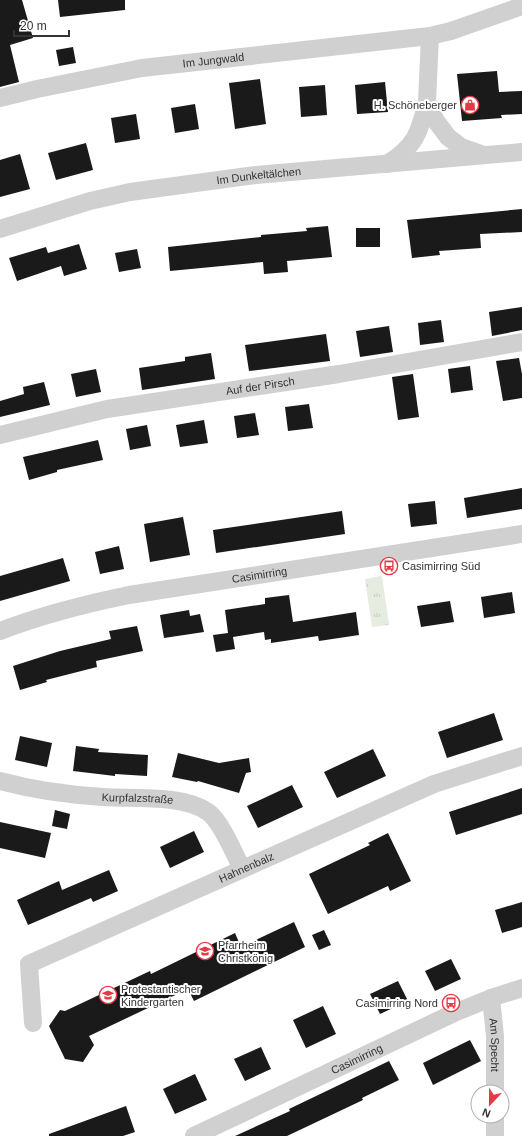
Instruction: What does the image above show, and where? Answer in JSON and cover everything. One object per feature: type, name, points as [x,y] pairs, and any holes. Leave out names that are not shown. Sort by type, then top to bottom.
[{"type":"street","name":"Im Jungwald","points":[[0,98],[142,68],[430,36],[451,31],[522,6]]},
{"type":"street","points":[[386,165],[408,149],[416,138],[428,102],[430,36]]},
{"type":"street","points":[[428,102],[436,120],[448,137],[461,147],[484,155]]},
{"type":"street","name":"Im Dunkeltälchen","points":[[0,229],[90,201],[130,192],[256,175],[386,165],[522,152]]},
{"type":"street","name":"Auf der Pirsch","points":[[0,435],[107,409],[339,374],[522,342]]},
{"type":"street","name":"Casimirring","points":[[0,631],[28,620],[76,606],[129,595],[522,534]]},
{"type":"street","name":"Hahnenbalz","points":[[33,1023],[29,964],[434,784],[522,756]]},
{"type":"street","name":"Kurpfalzstraße","points":[[0,781],[55,792],[188,803],[209,812],[223,831],[242,869]]},
{"type":"street","name":"Casimirring","points":[[194,1136],[454,1013],[491,998],[522,988]]},
{"type":"street","name":"Am Specht","points":[[491,998],[495,1036],[496,1084]]},
{"type":"street","points":[[495,1124],[495,1136]]},
{"type":"green space","points":[[382,576],[389,625],[372,627],[365,579]]},
{"type":"building","points":[[0,0],[22,0],[33,38],[10,45],[19,82],[0,87]]},
{"type":"building","points":[[58,0],[125,0],[125,10],[60,17]]},
{"type":"building","points":[[73,47],[76,63],[59,66],[56,50]]},
{"type":"building","points":[[497,71],[499,92],[522,91],[522,114],[501,115],[502,118],[462,121],[457,74]]},
{"type":"building","points":[[260,79],[266,124],[235,129],[229,83]]},
{"type":"building","points":[[385,82],[388,112],[357,114],[355,85]]},
{"type":"building","points":[[325,85],[327,115],[301,117],[299,87]]},
{"type":"building","points":[[195,104],[199,129],[175,133],[171,108]]},
{"type":"building","points":[[136,114],[140,139],[115,143],[111,118]]},
{"type":"building","points":[[86,143],[93,170],[56,180],[48,153]]},
{"type":"building","points":[[20,154],[30,189],[0,197],[0,160]]},
{"type":"building","points":[[522,209],[522,232],[480,234],[481,248],[439,251],[440,255],[412,258],[407,220]]},
{"type":"building","points":[[328,226],[332,257],[287,261],[288,272],[264,274],[263,262],[170,271],[168,247],[261,237],[261,235],[307,231],[306,228]]},
{"type":"building","points":[[356,228],[380,228],[380,247],[356,247]]},
{"type":"building","points":[[79,244],[87,269],[64,276],[61,266],[17,281],[9,258],[46,247],[48,253]]},
{"type":"building","points":[[137,249],[141,268],[119,272],[115,253]]},
{"type":"building","points":[[522,307],[522,330],[492,336],[489,312]]},
{"type":"building","points":[[441,320],[444,342],[420,345],[418,323]]},
{"type":"building","points":[[389,326],[393,352],[360,357],[356,331]]},
{"type":"building","points":[[326,334],[330,361],[249,371],[245,345]]},
{"type":"building","points":[[211,353],[215,379],[142,390],[139,368],[185,361],[185,357]]},
{"type":"building","points":[[519,358],[522,374],[522,398],[503,401],[496,361]]},
{"type":"building","points":[[470,366],[473,390],[451,393],[448,369]]},
{"type":"building","points":[[96,369],[101,392],[76,397],[71,374]]},
{"type":"building","points":[[413,374],[419,417],[398,420],[392,377]]},
{"type":"building","points":[[44,382],[50,405],[0,417],[0,401],[24,394],[23,387]]},
{"type":"building","points":[[309,404],[313,428],[288,431],[285,407]]},
{"type":"building","points":[[255,413],[259,435],[237,438],[234,416]]},
{"type":"building","points":[[204,420],[208,443],[180,447],[176,425]]},
{"type":"building","points":[[147,425],[151,446],[130,450],[126,429]]},
{"type":"building","points":[[98,440],[103,460],[57,470],[57,472],[29,480],[23,457]]},
{"type":"building","points":[[522,488],[522,509],[467,518],[464,498]]},
{"type":"building","points":[[435,501],[437,524],[411,527],[408,504]]},
{"type":"building","points":[[342,511],[345,534],[216,553],[213,530]]},
{"type":"building","points":[[183,517],[190,555],[150,562],[144,524]]},
{"type":"building","points":[[119,546],[124,569],[100,574],[95,552]]},
{"type":"building","points":[[63,558],[70,581],[0,601],[0,576]]},
{"type":"building","points":[[512,592],[515,613],[484,618],[481,597]]},
{"type":"building","points":[[289,595],[293,622],[356,612],[359,635],[319,641],[318,636],[271,643],[271,639],[265,640],[264,632],[233,637],[235,649],[216,652],[213,635],[228,633],[225,610],[265,604],[265,598]]},
{"type":"building","points":[[450,601],[454,622],[421,627],[417,606]]},
{"type":"building","points":[[189,610],[190,616],[200,614],[204,632],[164,638],[160,615]]},
{"type":"building","points":[[137,626],[143,651],[96,661],[97,667],[46,680],[47,682],[20,690],[13,666],[60,651],[111,639],[109,631]]},
{"type":"building","points":[[494,713],[503,740],[447,758],[438,732]]},
{"type":"building","points":[[20,736],[52,743],[47,767],[15,760]]},
{"type":"building","points":[[76,746],[99,749],[98,752],[148,755],[147,776],[115,774],[115,776],[73,771]]},
{"type":"building","points":[[373,749],[386,776],[337,798],[324,772]]},
{"type":"building","points":[[178,753],[219,763],[249,758],[251,772],[246,773],[239,793],[198,781],[172,777]]},
{"type":"building","points":[[292,785],[303,807],[258,828],[247,806]]},
{"type":"building","points":[[522,788],[522,814],[456,835],[449,812]]},
{"type":"building","points":[[55,810],[70,814],[67,829],[52,826]]},
{"type":"building","points":[[0,822],[51,833],[45,858],[0,848]]},
{"type":"building","points":[[194,831],[204,852],[170,868],[160,847]]},
{"type":"building","points":[[388,833],[411,881],[390,891],[388,886],[328,914],[309,874],[370,845],[368,843]]},
{"type":"building","points":[[109,870],[118,891],[93,902],[91,898],[28,925],[17,900],[59,881],[62,890]]},
{"type":"building","points":[[522,902],[522,927],[502,933],[495,910]]},
{"type":"building","points":[[294,922],[305,947],[194,1001],[188,989],[89,1036],[94,1045],[83,1062],[65,1059],[49,1026],[60,1010],[65,1011],[150,971],[151,974],[235,933],[241,947]]},
{"type":"building","points":[[324,930],[331,945],[319,950],[312,935]]},
{"type":"building","points":[[451,959],[461,979],[435,991],[425,971]]},
{"type":"building","points":[[398,981],[408,1001],[380,1014],[370,994]]},
{"type":"building","points":[[323,1006],[336,1034],[306,1048],[293,1020]]},
{"type":"building","points":[[470,1040],[481,1061],[433,1085],[423,1063]]},
{"type":"building","points":[[261,1047],[271,1069],[245,1081],[234,1059]]},
{"type":"building","points":[[389,1061],[399,1080],[362,1098],[363,1100],[287,1136],[235,1136],[290,1111],[289,1109]]},
{"type":"building","points":[[195,1074],[207,1100],[175,1114],[163,1089]]},
{"type":"building","points":[[126,1106],[135,1132],[123,1136],[49,1136],[49,1134]]},
{"type":"place","name":"H. Schöneberger","points":[[470,105]]},
{"type":"place","name":"Casimirring Süd","points":[[389,566]]},
{"type":"place","name":"Pfarrheim Christkönig","points":[[205,951]]},
{"type":"place","name":"Protestantischer Kindergarten","points":[[108,995]]},
{"type":"place","name":"Casimirring Nord","points":[[451,1003]]}]
